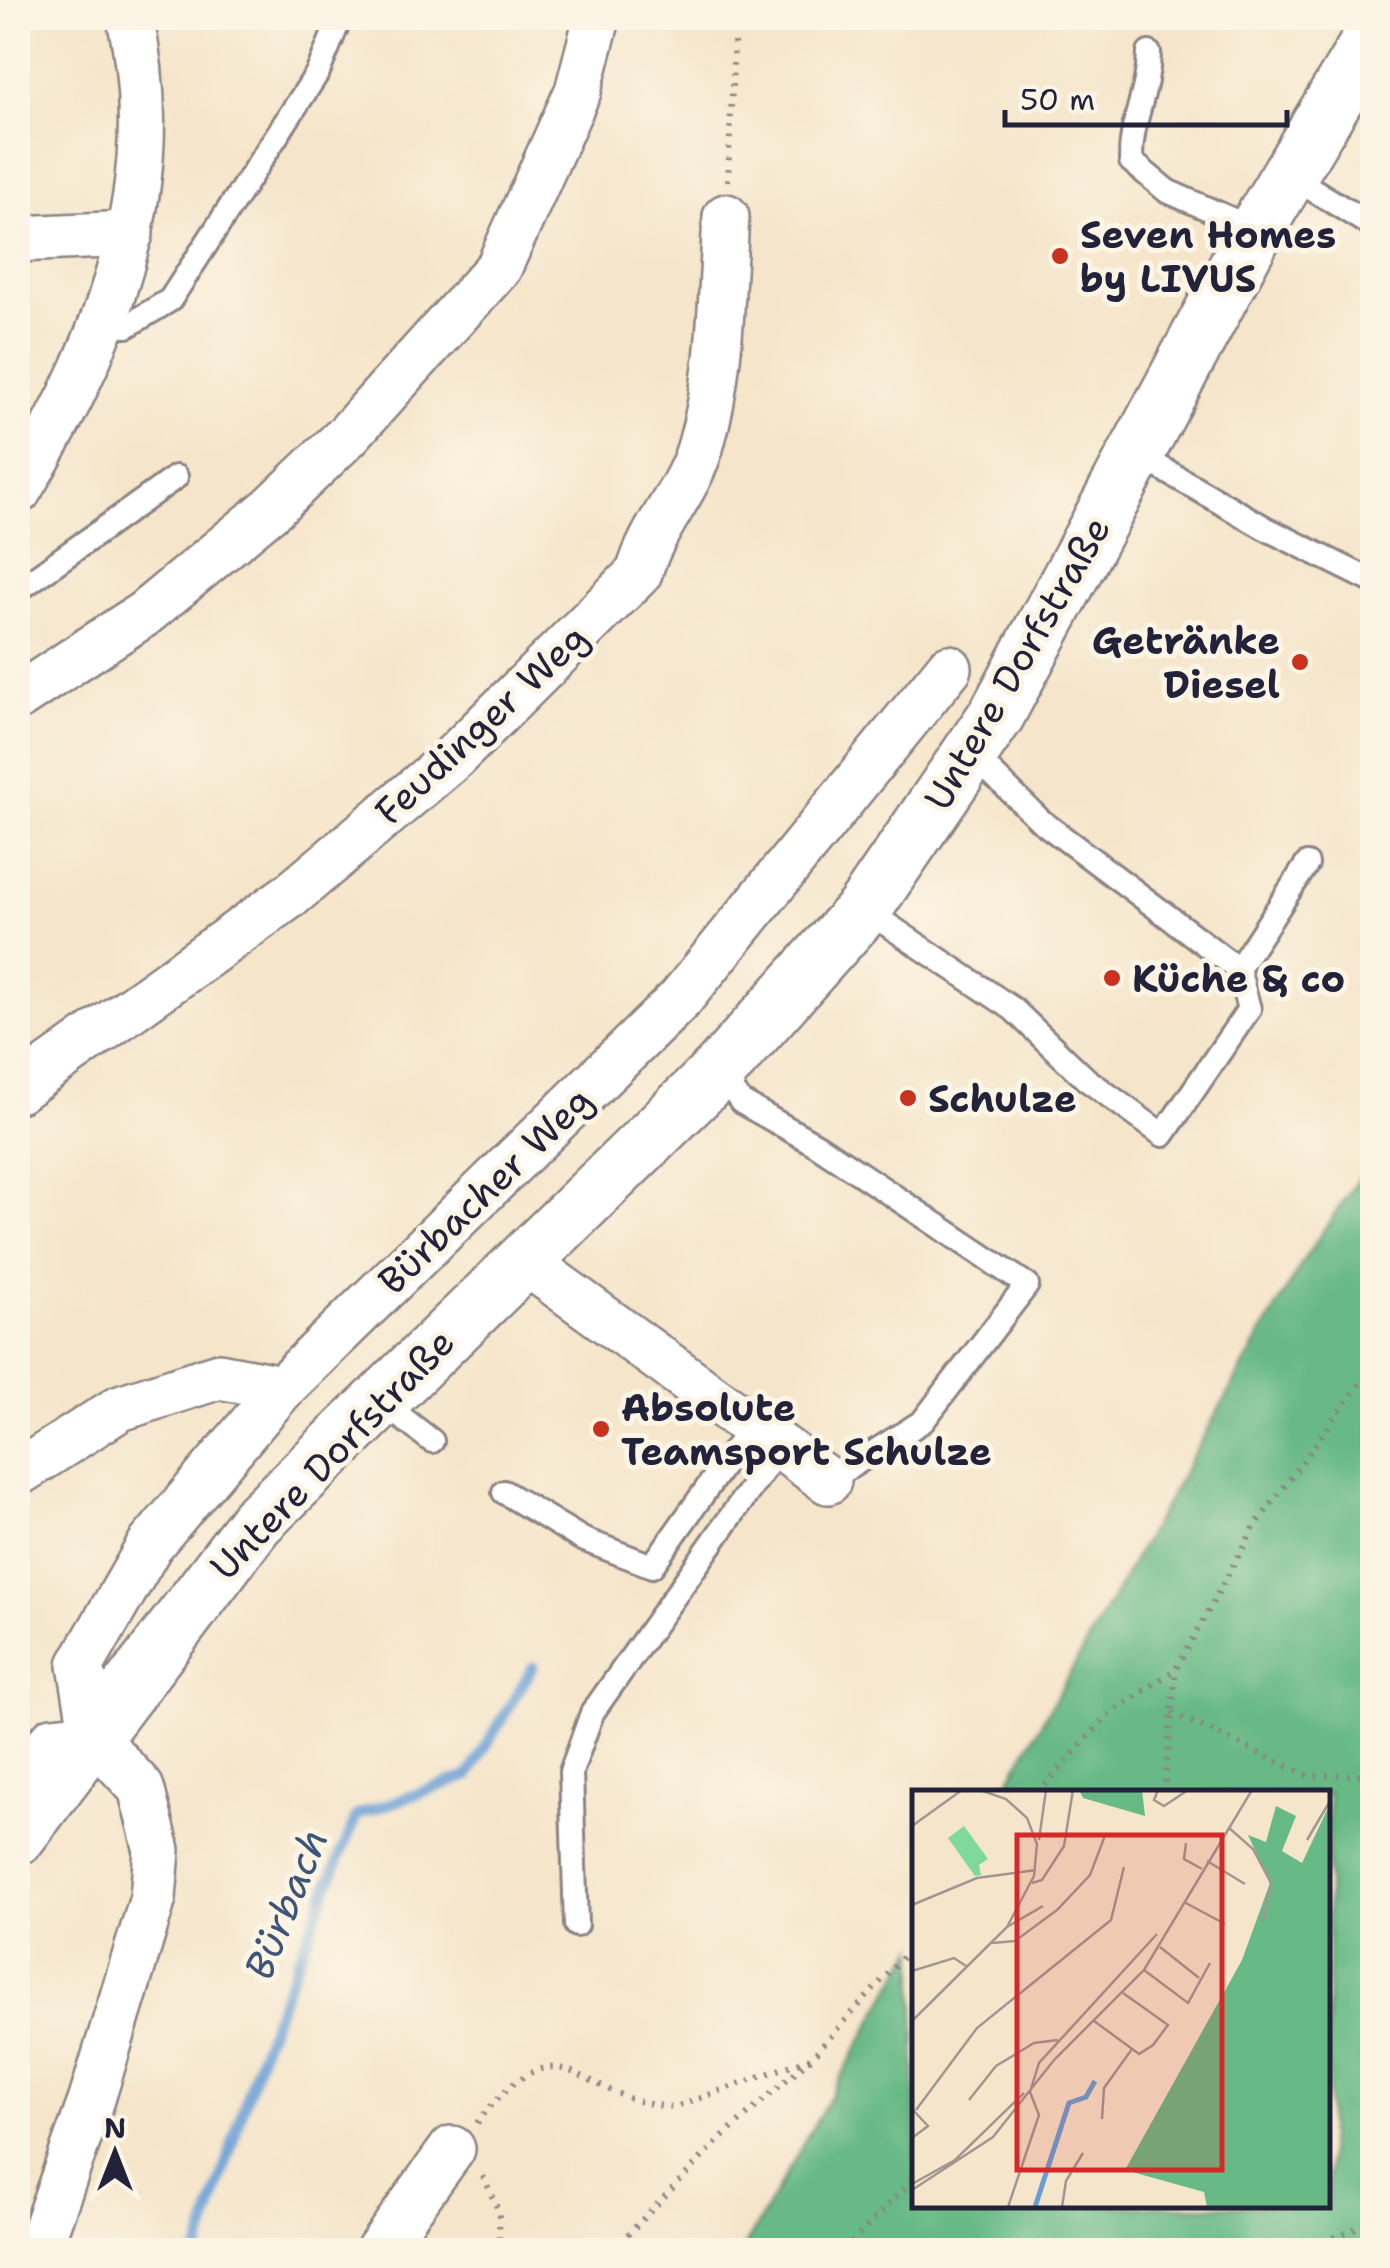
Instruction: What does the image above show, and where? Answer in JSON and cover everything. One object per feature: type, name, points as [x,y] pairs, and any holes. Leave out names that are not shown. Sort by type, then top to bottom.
[{"type":"street","points":[[18,697],[144,614],[272,508],[347,436],[500,266],[578,91],[597,18]]},
{"type":"street","points":[[18,491],[104,323],[130,234],[144,142],[142,30]]},
{"type":"street","name":"Untere Dorfstraße","points":[[104,1720],[256,1522],[719,1071],[864,909],[972,754],[1256,230],[1372,38]]},
{"type":"street","name":"Feudinger Weg","points":[[18,1090],[292,894],[453,758],[639,572],[649,539],[680,496],[703,435],[714,388],[726,217]]},
{"type":"street","points":[[18,239],[130,234]]},
{"type":"street","name":"Bürbacher Weg","points":[[104,1720],[81,1665],[150,1545],[282,1388],[680,999],[949,668]]},
{"type":"street","points":[[523,1260],[828,1481]]},
{"type":"street","points":[[18,1473],[120,1408],[219,1376],[282,1388]]},
{"type":"street","points":[[18,1779],[52,1740],[104,1720]]},
{"type":"street","points":[[18,1836],[104,1720]]},
{"type":"street","points":[[38,2250],[92,2099],[153,1898],[156,1850],[141,1788],[104,1720]]},
{"type":"street","points":[[379,2250],[452,2150]]},
{"type":"lane","points":[[104,323],[128,326],[170,300],[318,72],[340,18]]},
{"type":"lane","points":[[1149,52],[1148,89],[1130,131],[1131,162],[1167,191],[1256,230]]},
{"type":"lane","points":[[1289,175],[1372,226]]},
{"type":"lane","points":[[1135,453],[1265,528],[1372,582]]},
{"type":"lane","points":[[18,590],[176,478]]},
{"type":"lane","points":[[864,909],[1013,1010],[1086,1079],[1163,1135],[1249,1010],[1238,968],[1042,820],[972,754]]},
{"type":"lane","points":[[1238,968],[1307,864]]},
{"type":"lane","points":[[719,1071],[741,1102],[817,1145],[1027,1285],[923,1421],[828,1481]]},
{"type":"lane","points":[[379,1400],[432,1441]]},
{"type":"lane","points":[[504,1492],[582,1540],[652,1566],[765,1437]]},
{"type":"lane","points":[[576,1925],[571,1772],[592,1712],[765,1437]]},
{"type":"path","points":[[726,217],[735,18]]},
{"type":"path","points":[[1164,1790],[1176,1668],[1255,1526],[1372,1367]]},
{"type":"path","points":[[1041,1790],[1107,1716],[1176,1668]]},
{"type":"path","points":[[1172,1712],[1309,1776],[1372,1774]]},
{"type":"path","points":[[613,2250],[717,2142],[811,2058],[912,1947]]},
{"type":"path","points":[[498,2250],[500,2214],[488,2179],[452,2150],[494,2098],[538,2066],[551,2064],[607,2090],[657,2106],[676,2107],[811,2058]]},
{"type":"path","points":[[844,2250],[912,2181]]},
{"type":"path","points":[[1305,2250],[1372,2220]]},
{"type":"green space","points":[[1372,1159],[1372,2250],[743,2250],[912,1952],[912,2208],[1330,2208],[1330,1790],[1004,1790],[1303,1261]]},
{"type":"waterway","name":"Bürbach","points":[[199,2250],[262,2048],[357,1815],[468,1776],[533,1667]]},
{"type":"place","name":"Seven Homes by LIVUS","points":[[1060,256]]},
{"type":"place","name":"Getränke Diesel","points":[[1300,662]]},
{"type":"place","name":"Küche & co","points":[[1112,978]]},
{"type":"place","name":"Schulze","points":[[908,1098]]},
{"type":"place","name":"Absolute Teamsport Schulze","points":[[601,1429]]}]
